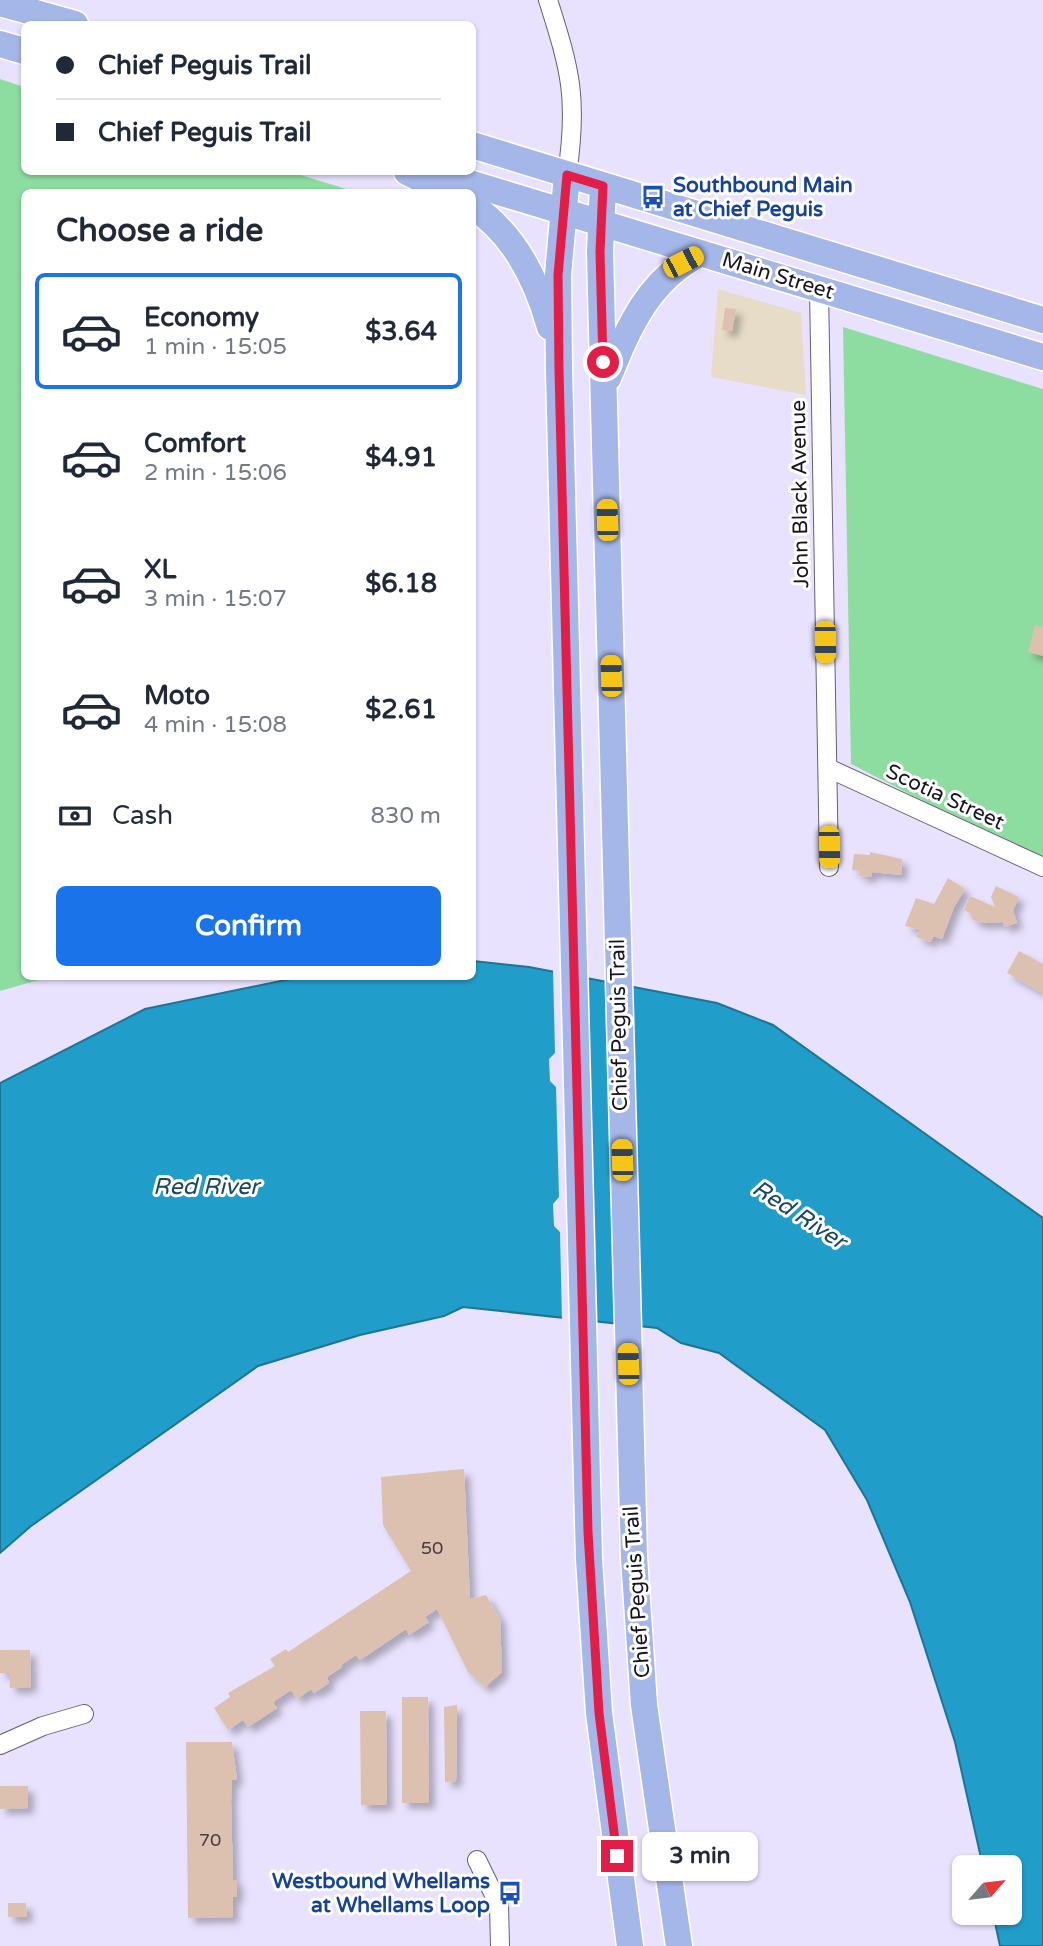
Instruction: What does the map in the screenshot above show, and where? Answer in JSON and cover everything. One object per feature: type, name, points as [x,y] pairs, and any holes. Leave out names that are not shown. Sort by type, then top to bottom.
[{"type":"main road","points":[[0,3],[64,21]]},
{"type":"main road","points":[[0,44],[21,50]]},
{"type":"main road","name":"Main Street","points":[[476,146],[1043,320]]},
{"type":"main road","points":[[413,175],[443,189]]},
{"type":"main road","name":"Main Street","points":[[443,175],[1043,357]]},
{"type":"main road","name":"Chief Peguis Trail","points":[[567,175],[558,275],[559,370],[586,1479],[599,1713],[630,1946]]},
{"type":"main road","name":"Chief Peguis Trail","points":[[603,186],[601,222],[604,389],[631,1488],[645,1705],[679,1946]]},
{"type":"main road","points":[[476,209],[492,221],[525,264],[543,302],[559,370]]},
{"type":"main road","points":[[604,389],[626,333],[647,298],[673,269],[701,253]]},
{"type":"street","points":[[548,0],[572,83],[574,119],[567,175]]},
{"type":"street","name":"John Black Avenue","points":[[819,289],[829,867]]},
{"type":"street","name":"Scotia Street","points":[[828,768],[1043,867]]},
{"type":"street","points":[[0,1745],[43,1726],[84,1714]]},
{"type":"street","points":[[477,1860],[499,1905],[500,1946]]},
{"type":"shaded area","points":[[718,289],[801,313],[806,395],[711,377]]},
{"type":"green space","points":[[0,79],[21,86],[21,175],[301,175],[346,189],[21,189],[21,980],[38,980],[0,991]]},
{"type":"green space","points":[[843,327],[1043,389],[1043,862],[851,764]]},
{"type":"water","name":"Red River","points":[[476,961],[529,967],[717,1003],[773,1025],[1043,1218],[1043,1946],[1000,1946],[996,1925],[1022,1925],[1022,1855],[980,1855],[955,1742],[910,1602],[867,1500],[825,1430],[719,1353],[681,1343],[657,1328],[463,1307],[444,1316],[360,1335],[258,1366],[31,1526],[0,1553],[0,1083],[145,1009],[285,980],[476,980]]},
{"type":"pier","points":[[553,969],[585,975],[594,1324],[562,1321],[560,1232],[554,1226],[553,1204],[559,1197],[556,1087],[550,1081],[549,1059],[555,1053]]},
{"type":"building","points":[[725,308],[736,309],[732,331],[722,330]]},
{"type":"building","points":[[1035,625],[1043,627],[1043,656],[1028,652]]},
{"type":"building","points":[[870,852],[902,859],[901,875],[872,872],[871,877],[859,876],[860,871],[852,870],[854,854],[870,855]]},
{"type":"building","points":[[948,878],[965,889],[954,907],[942,939],[933,936],[931,942],[916,937],[920,930],[905,926],[916,898],[934,904]]},
{"type":"building","points":[[996,886],[1019,897],[1013,910],[1017,923],[1005,927],[1003,922],[981,923],[973,920],[970,913],[964,910],[970,896],[995,907],[991,897]]},
{"type":"building","points":[[1019,951],[1043,964],[1043,993],[1007,973]]},
{"type":"building","points":[[464,1469],[470,1599],[486,1595],[500,1619],[502,1672],[485,1687],[468,1672],[437,1609],[425,1617],[429,1622],[409,1635],[406,1629],[360,1660],[356,1655],[341,1665],[342,1667],[327,1677],[329,1683],[314,1693],[311,1689],[297,1699],[291,1690],[273,1702],[277,1708],[248,1727],[243,1720],[228,1730],[214,1708],[230,1697],[228,1693],[275,1666],[270,1659],[286,1649],[288,1652],[411,1571],[383,1525],[381,1477]]},
{"type":"building","points":[[0,1650],[30,1650],[31,1687],[10,1688],[9,1673],[0,1673]]},
{"type":"building","points":[[402,1697],[428,1697],[429,1803],[402,1803]]},
{"type":"building","points":[[457,1705],[456,1781],[445,1782],[444,1707]]},
{"type":"building","points":[[360,1711],[386,1711],[387,1805],[361,1805]]},
{"type":"building","points":[[186,1742],[232,1742],[237,1780],[232,1780],[231,1802],[233,1880],[237,1880],[237,1897],[233,1897],[233,1917],[188,1918]]},
{"type":"building","points":[[0,1786],[28,1786],[28,1808],[0,1809]]},
{"type":"building","points":[[8,1903],[26,1903],[27,1917],[8,1917]]},
{"type":"place","name":"Southbound Main at Chief Peguis","points":[[653,197]]},
{"type":"place","name":"Westbound Whellams at Whellams Loop","points":[[510,1893]]},
{"type":"route","points":[[603,362],[600,252],[603,186],[567,175],[558,275],[559,370],[588,1532],[599,1713],[617,1856]]}]
